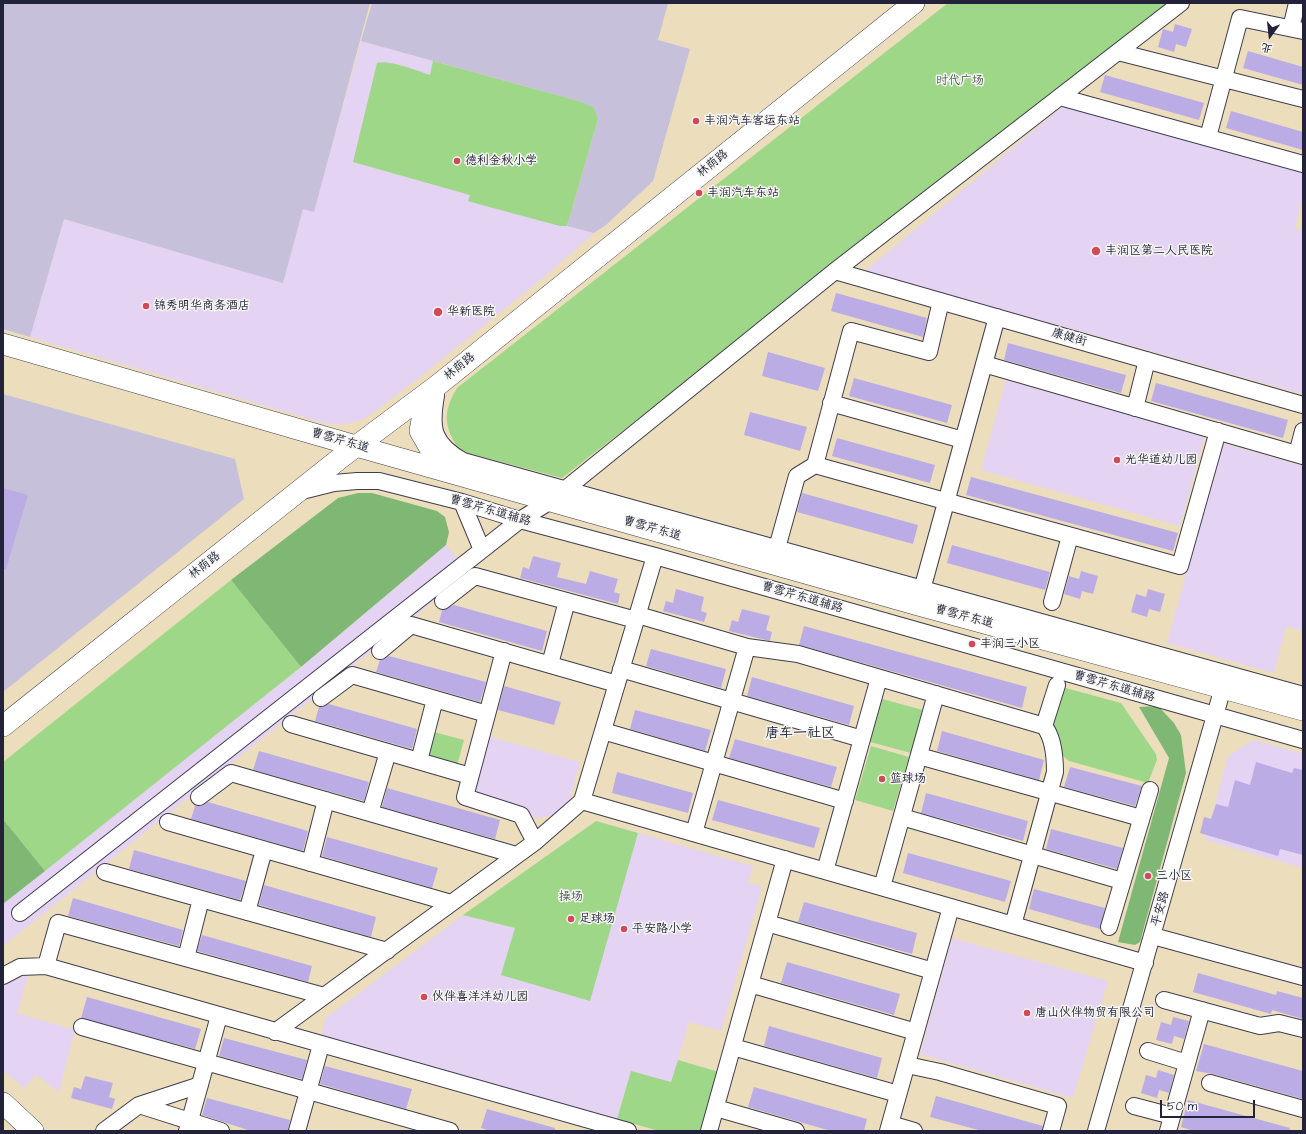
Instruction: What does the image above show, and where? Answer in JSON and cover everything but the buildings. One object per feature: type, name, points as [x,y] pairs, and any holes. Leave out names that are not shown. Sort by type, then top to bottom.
[{"type":"main road","name":"林荫路","points":[[3,726],[350,451],[438,385],[914,3]]},
{"type":"main road","name":"曹雪芹东道","points":[[3,344],[350,451],[464,476],[920,596],[1222,694],[1303,723]]},
{"type":"main road","name":"曹雪芹东道","points":[[3,358],[350,451],[553,499],[1222,694],[1303,710]]},
{"type":"main road","points":[[438,385],[425,403],[420,431],[435,457],[464,476]]},
{"type":"main road","points":[[3,1103],[33,1131]]},
{"type":"street","points":[[20,913],[520,520],[553,499],[835,271],[1181,3]]},
{"type":"street","points":[[1208,137],[1240,18],[1297,30],[1297,3]]},
{"type":"street","points":[[1118,52],[1303,99]]},
{"type":"street","points":[[1060,97],[1303,164]]},
{"type":"street","name":"康健街","points":[[835,271],[1303,405]]},
{"type":"street","points":[[778,548],[797,476],[815,465],[851,331],[929,352],[942,302]]},
{"type":"street","points":[[438,385],[433,414],[434,430],[440,445],[450,454],[464,461],[553,499],[778,548],[920,596],[997,317]]},
{"type":"street","points":[[1135,408],[1147,360]]},
{"type":"street","points":[[984,364],[1300,455],[1303,430]]},
{"type":"street","points":[[831,403],[963,440]]},
{"type":"street","points":[[815,465],[1180,566],[1218,431]]},
{"type":"street","name":"曹雪芹东道辅路","points":[[298,492],[334,483],[357,481],[379,482],[462,502],[520,520],[655,556],[1222,694],[1303,695]]},
{"type":"street","points":[[462,502],[482,550]]},
{"type":"street","points":[[1052,602],[1070,536]]},
{"type":"street","points":[[275,1032],[534,842],[582,801],[655,556]]},
{"type":"street","points":[[443,601],[474,576],[568,601],[637,617],[747,647],[798,654],[1044,726],[1049,732],[1055,764],[1049,792],[1013,925]]},
{"type":"street","points":[[550,664],[568,601]]},
{"type":"street","points":[[380,651],[411,625],[550,664],[619,676],[731,701],[862,739]]},
{"type":"street","points":[[694,833],[747,647]]},
{"type":"street","points":[[504,651],[465,797],[522,816],[534,842]]},
{"type":"street","points":[[321,698],[352,675],[486,714]]},
{"type":"street","points":[[825,871],[879,678]]},
{"type":"street","points":[[1044,726],[1057,685]]},
{"type":"street","points":[[882,887],[936,694]]},
{"type":"street","name":"曹雪芹东道辅路","points":[[1222,694],[1303,740]]},
{"type":"street","name":"平安路","points":[[1096,1131],[1222,694]]},
{"type":"street","points":[[419,761],[435,699]]},
{"type":"street","points":[[291,724],[470,776]]},
{"type":"street","points":[[603,731],[845,801]]},
{"type":"street","points":[[370,813],[388,752]]},
{"type":"street","points":[[919,756],[1141,818]]},
{"type":"street","points":[[199,797],[231,773],[516,855]]},
{"type":"street","points":[[1109,927],[1150,790]]},
{"type":"street","points":[[310,863],[326,800]]},
{"type":"street","points":[[582,801],[1145,963]]},
{"type":"street","points":[[902,817],[1122,881]]},
{"type":"street","points":[[168,822],[451,903]]},
{"type":"street","points":[[247,912],[264,850]]},
{"type":"street","points":[[709,1131],[785,859]]},
{"type":"street","points":[[105,872],[387,951]]},
{"type":"street","points":[[186,958],[201,899]]},
{"type":"street","points":[[914,1131],[889,1128],[951,907]]},
{"type":"street","points":[[767,922],[933,971]]},
{"type":"street","points":[[46,966],[58,923],[324,996]]},
{"type":"street","points":[[1153,936],[1303,977]]},
{"type":"street","points":[[3,976],[20,967],[46,966],[321,1045],[584,1125],[628,1131]]},
{"type":"street","points":[[750,984],[916,1032]]},
{"type":"street","points":[[1164,1000],[1260,1026],[1279,1023],[1303,1029]]},
{"type":"street","points":[[1134,1106],[1170,1124],[1202,1010]]},
{"type":"street","points":[[189,1127],[219,1016]]},
{"type":"street","points":[[82,1027],[308,1091],[409,1125],[450,1131]]},
{"type":"street","points":[[297,1131],[321,1045]]},
{"type":"street","points":[[732,1047],[898,1094]]},
{"type":"street","points":[[1148,1051],[1187,1063]]},
{"type":"street","points":[[907,1065],[940,1072],[1058,1106],[1051,1131]]},
{"type":"street","points":[[1210,1083],[1303,1109]]},
{"type":"street","points":[[104,1131],[139,1105],[200,1085]]},
{"type":"street","points":[[139,1105],[189,1127],[221,1131]]},
{"type":"street","points":[[716,1108],[796,1131]]},
{"type":"shaded area","points":[[3,3],[370,3],[314,212],[303,209],[283,283],[64,219],[30,337],[3,329]]},
{"type":"shaded area","points":[[372,3],[668,3],[658,40],[690,49],[653,181],[606,225],[594,233],[567,226],[598,119],[582,102],[361,41]]},
{"type":"shaded area","points":[[361,41],[582,102],[567,226],[594,233],[544,277],[421,376],[366,418],[347,424],[327,424],[30,337],[64,219],[283,282],[303,209],[314,211]]},
{"type":"shaded area","name":"丰润区第二人民医院","points":[[1068,102],[1303,171],[1303,197],[1295,228],[1303,231],[1303,394],[865,271]]},
{"type":"shaded area","name":"光华道幼儿园","points":[[1006,380],[1205,435],[1180,526],[981,470]]},
{"type":"shaded area","points":[[3,394],[235,459],[244,499],[3,692]]},
{"type":"shaded area","points":[[1222,443],[1303,466],[1303,631],[1286,626],[1274,673],[1167,643]]},
{"type":"shaded area","points":[[446,545],[469,573],[3,946],[3,904],[301,667]]},
{"type":"shaded area","points":[[491,737],[580,762],[568,805],[560,814],[537,818],[471,797],[483,742]]},
{"type":"shaded area","points":[[1254,740],[1303,754],[1303,868],[1205,840],[1228,756]]},
{"type":"shaded area","points":[[596,821],[753,866],[748,883],[762,887],[721,1031],[689,1022],[671,1083],[631,1071],[617,1119],[322,1036],[325,1019],[463,915],[514,928]]},
{"type":"shaded area","points":[[952,938],[1108,981],[1073,1098],[920,1054]]},
{"type":"shaded area","points":[[29,973],[17,1013],[75,1030],[59,1092],[36,1075],[24,1088],[3,1071],[3,986]]},
{"type":"green space","name":"时代广场","points":[[948,3],[1172,3],[562,478],[460,451],[451,435],[447,420],[449,405],[457,388]]},
{"type":"green space","points":[[433,61],[582,102],[594,108],[598,119],[567,226],[560,226],[478,204],[468,201],[470,195],[353,162],[377,63],[382,62],[395,64],[430,75]]},
{"type":"green space","points":[[358,493],[372,493],[437,511],[445,517],[449,532],[446,545],[301,667],[231,580],[338,498]]},
{"type":"green space","points":[[231,580],[301,667],[45,871],[3,819],[3,762]]},
{"type":"green space","points":[[1062,687],[1121,703],[1156,754],[1157,760],[1148,783],[1069,761],[1058,752],[1053,724]]},
{"type":"green space","points":[[882,699],[923,710],[911,753],[870,742]]},
{"type":"green space","points":[[1158,706],[1174,723],[1181,735],[1186,773],[1140,942],[1135,945],[1118,942],[1169,758],[1139,707]]},
{"type":"green space","points":[[434,732],[464,740],[457,766],[427,757]]},
{"type":"green space","name":"篮球场","points":[[871,746],[909,757],[893,811],[855,800]]},
{"type":"green space","points":[[3,819],[45,871],[3,904]]},
{"type":"green space","name":"操场","points":[[596,821],[638,833],[590,1001],[501,975],[515,928],[463,915]]},
{"type":"green space","points":[[678,1060],[719,1072],[704,1124],[700,1131],[659,1131],[617,1119],[631,1071],[671,1082]]},
{"type":"place","name":"丰润汽车客运东站","points":[[696,121]]},
{"type":"place","name":"德利金秋小学","points":[[457,161]]},
{"type":"place","name":"丰润汽车东站","points":[[699,193]]},
{"type":"place","name":"丰润区第二人民医院","points":[[1096,251]]},
{"type":"place","name":"锦秀明华商务酒店","points":[[146,306]]},
{"type":"place","name":"华新医院","points":[[438,312]]},
{"type":"place","name":"光华道幼儿园","points":[[1117,460]]},
{"type":"place","name":"丰润三小区","points":[[972,644]]},
{"type":"place","name":"篮球场","points":[[882,779]]},
{"type":"place","name":"三小区","points":[[1148,876]]},
{"type":"place","name":"足球场","points":[[571,919]]},
{"type":"place","name":"平安路小学","points":[[624,929]]},
{"type":"place","name":"伙伴喜洋洋幼儿园","points":[[424,997]]},
{"type":"place","name":"唐山伙伴物贸有限公司","points":[[1027,1013]]},
{"type":"district","name":"唐车一社区","points":[[800,734]]}]
